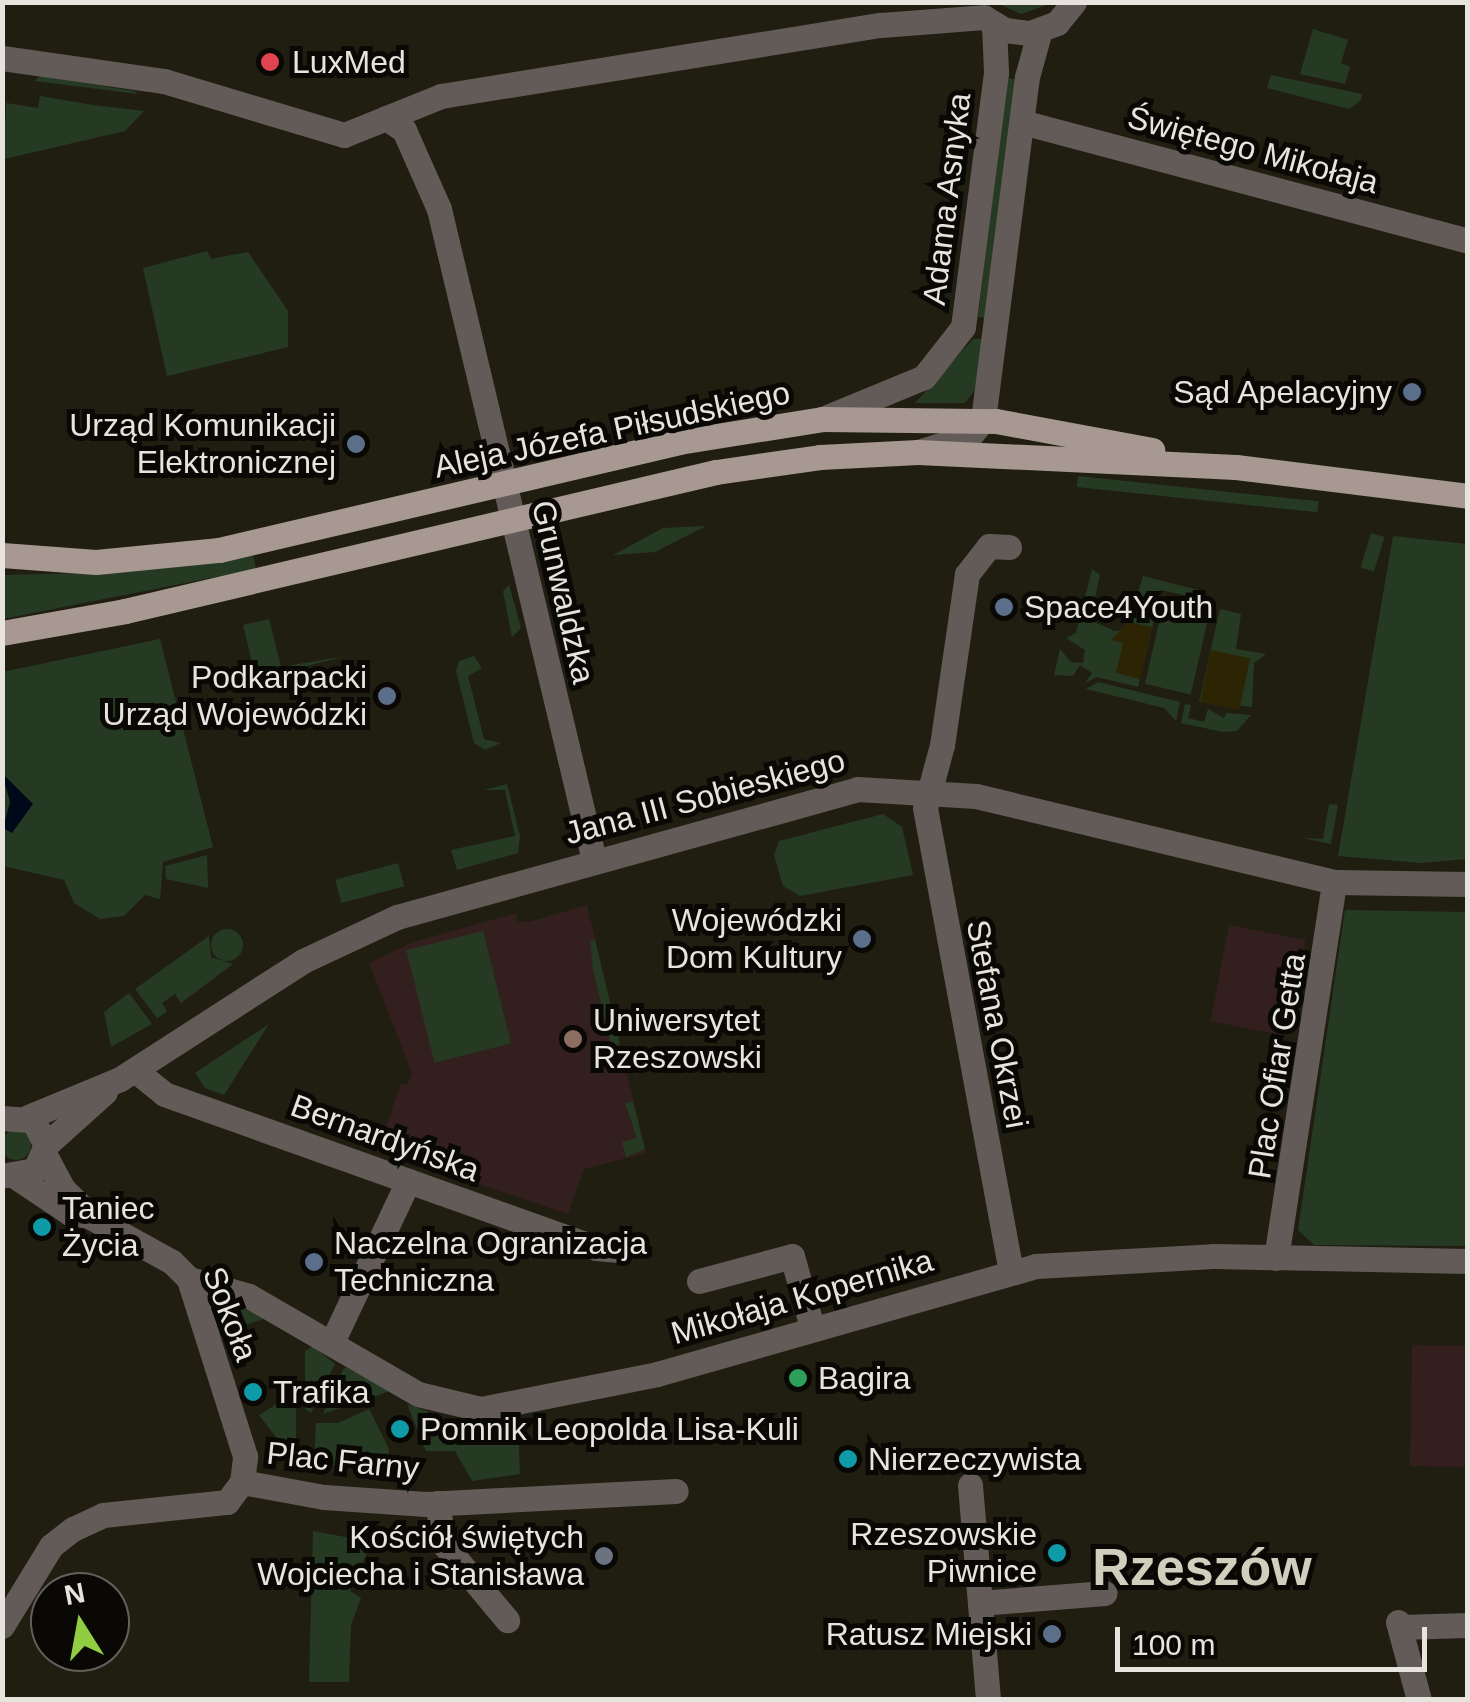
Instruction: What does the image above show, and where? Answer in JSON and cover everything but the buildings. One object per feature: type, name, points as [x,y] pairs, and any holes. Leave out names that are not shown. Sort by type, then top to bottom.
[{"type":"main road","name":"Aleja Józefa Piłsudskiego","points":[[2,555],[96,562],[185,556],[694,439],[822,419],[983,420],[1236,467],[1468,496]]},
{"type":"main road","name":"Aleja Józefa Piłsudskiego","points":[[2,633],[125,611],[716,472],[918,452],[1236,467]]},
{"type":"street","points":[[881,25],[938,2]]},
{"type":"street","points":[[2,58],[164,81],[333,135],[441,96],[881,25],[983,15],[1015,33],[1040,30],[1074,2]]},
{"type":"street","name":"Adama Asnyka","points":[[822,419],[924,377],[963,327],[996,72],[983,15]]},
{"type":"street","name":"Adama Asnyka","points":[[983,420],[1022,122],[1040,30]]},
{"type":"street","name":"Grunwaldzka","points":[[386,118],[404,130],[434,195],[594,860]]},
{"type":"street","name":"Świętego Mikołaja","points":[[1022,122],[1468,241]]},
{"type":"street","points":[[918,452],[970,436],[983,420]]},
{"type":"street","points":[[930,790],[967,574],[989,546],[1009,547]]},
{"type":"street","name":"Jana III Sobieskiego","points":[[9,1175],[35,1170],[46,1150],[128,1075],[304,961],[361,932],[594,860],[857,789],[930,790],[1334,882],[1468,884]]},
{"type":"street","name":"Stefana Okrzei","points":[[930,790],[927,826],[1012,1270]]},
{"type":"street","name":"Plac Ofiar Getta","points":[[1276,1258],[1334,882]]},
{"type":"street","name":"Jana III Sobieskiego","points":[[15,1118],[128,1075]]},
{"type":"street","name":"Bernardyńska","points":[[128,1075],[164,1094],[596,1248],[620,1250]]},
{"type":"street","name":"Sokoła","points":[[15,1118],[46,1150],[63,1190],[89,1216],[172,1262],[188,1279],[245,1456],[242,1482]]},
{"type":"street","name":"Sokoła","points":[[9,1175],[70,1213],[89,1216]]},
{"type":"street","points":[[333,1340],[408,1181]]},
{"type":"street","points":[[699,1281],[792,1256],[812,1327]]},
{"type":"street","name":"Mikołaja Kopernika","points":[[188,1279],[249,1296],[333,1340],[418,1394],[500,1408],[657,1374],[1012,1270],[1139,1258],[1468,1260]]},
{"type":"street","points":[[2,1626],[50,1546],[73,1528],[103,1515],[227,1502],[242,1482]]},
{"type":"street","name":"Plac Farny","points":[[242,1482],[324,1497],[438,1503],[676,1491]]},
{"type":"street","points":[[970,1485],[988,1700]]},
{"type":"street","name":"Plac Farny","points":[[438,1503],[442,1542],[507,1620]]},
{"type":"street","points":[[980,1603],[1105,1593]]},
{"type":"street","points":[[1419,1700],[1399,1624],[1468,1625]]},
{"type":"shaded area","points":[[587,905],[646,1153],[584,1169],[568,1214],[378,1150],[401,1083],[407,1085],[412,1073],[369,963],[413,942],[516,913],[518,922],[529,922]]},
{"type":"shaded area","points":[[1229,925],[1306,940],[1287,1036],[1210,1021]]},
{"type":"shaded area","points":[[1412,1345],[1467,1346],[1465,1467],[1410,1466]]},
{"type":"green space","points":[[997,3],[1053,3],[1021,14]]},
{"type":"green space","points":[[1313,29],[1348,40],[1341,63],[1350,67],[1345,84],[1300,74]]},
{"type":"green space","points":[[1271,75],[1362,94],[1361,100],[1349,109],[1267,88]]},
{"type":"green space","points":[[40,76],[134,91],[138,94],[34,81]]},
{"type":"green space","points":[[1007,78],[1019,80],[986,318],[978,317]]},
{"type":"green space","points":[[40,96],[144,111],[125,131],[4,159],[6,103],[38,108]]},
{"type":"green space","points":[[207,251],[211,259],[248,252],[288,311],[288,347],[167,376],[143,268]]},
{"type":"green space","points":[[973,339],[983,339],[975,390],[965,403],[915,403]]},
{"type":"green space","points":[[1078,476],[1319,501],[1318,512],[1077,487]]},
{"type":"green space","points":[[706,526],[655,552],[613,555],[663,528]]},
{"type":"green space","points":[[1371,533],[1384,537],[1374,572],[1360,567]]},
{"type":"green space","points":[[1393,536],[1467,544],[1467,859],[1421,863],[1338,856]]},
{"type":"green space","points":[[253,555],[256,569],[3,619],[3,575],[123,572]]},
{"type":"green space","points":[[1092,569],[1100,575],[1090,620],[1114,631],[1126,630],[1143,576],[1198,590],[1197,598],[1161,590],[1138,687],[1097,677],[1085,683],[1092,673],[1080,665],[1073,676],[1054,675],[1060,649],[1071,662],[1083,663],[1085,650],[1066,638],[1076,633]]},
{"type":"green space","points":[[509,585],[521,628],[512,637],[503,591]]},
{"type":"green space","points":[[1164,601],[1210,612],[1191,694],[1145,684]]},
{"type":"green space","points":[[1220,609],[1241,614],[1236,649],[1266,654],[1254,663],[1252,707],[1199,702]]},
{"type":"green space","points":[[269,619],[281,667],[346,656],[256,679],[243,625]]},
{"type":"green space","points":[[160,639],[213,847],[163,862],[160,899],[145,895],[124,916],[100,919],[74,903],[64,880],[3,866],[2,672]]},
{"type":"green space","points":[[474,656],[482,668],[468,676],[484,739],[501,743],[485,750],[474,743],[456,671],[459,661]]},
{"type":"green space","points":[[1098,682],[1180,702],[1176,721],[1164,708],[1086,689]]},
{"type":"green space","points":[[1185,704],[1191,705],[1188,718],[1204,722],[1208,709],[1224,718],[1226,713],[1251,715],[1237,731],[1223,732],[1181,723]]},
{"type":"green space","points":[[507,784],[520,836],[518,853],[457,870],[451,850],[515,836],[505,790],[484,790]]},
{"type":"green space","points":[[1329,804],[1338,805],[1331,844],[1302,838],[1323,839]]},
{"type":"green space","points":[[883,814],[902,827],[913,875],[800,896],[783,886],[774,855],[779,841]]},
{"type":"green space","points":[[207,855],[208,888],[166,879],[165,866]]},
{"type":"green space","points":[[398,863],[404,886],[341,903],[335,880]]},
{"type":"green space","points":[[1345,910],[1467,912],[1467,1246],[1314,1245],[1298,1230]]},
{"type":"green space","points":[[227,929],[239,933],[243,945],[239,957],[227,961],[215,957],[211,945],[215,933]]},
{"type":"green space","points":[[483,931],[511,1044],[434,1063],[406,950]]},
{"type":"green space","points":[[209,936],[211,957],[233,964],[181,1003],[175,994],[162,1003],[167,1012],[157,1018],[135,989]]},
{"type":"green space","points":[[595,940],[620,1044],[611,1046],[593,969],[590,941]]},
{"type":"green space","points":[[129,993],[152,1024],[111,1047],[104,1012]]},
{"type":"green space","points":[[269,1024],[224,1095],[205,1088],[195,1073]]},
{"type":"green space","points":[[633,1101],[645,1149],[626,1157],[622,1142],[637,1138],[625,1103]]},
{"type":"green space","points":[[16,1130],[27,1134],[31,1145],[27,1156],[16,1160],[5,1156],[1,1145],[5,1134]]},
{"type":"green space","points":[[235,1304],[266,1318],[229,1331],[222,1311]]},
{"type":"green space","points":[[313,1346],[335,1364],[311,1413],[305,1409],[305,1351]]},
{"type":"green space","points":[[346,1367],[390,1391],[323,1414],[343,1370]]},
{"type":"green space","points":[[296,1392],[296,1441],[279,1441],[259,1415]]},
{"type":"green space","points":[[407,1404],[427,1411],[440,1431],[518,1430],[520,1474],[472,1481],[455,1451],[426,1451]]},
{"type":"green space","points":[[369,1409],[389,1449],[386,1476],[314,1461],[316,1423],[338,1423]]},
{"type":"green space","points":[[313,1531],[372,1542],[350,1591],[361,1598],[351,1625],[349,1682],[309,1682]]},
{"type":"sand","points":[[1128,622],[1152,627],[1140,679],[1116,673],[1123,643],[1111,640]]},
{"type":"sand","points":[[1211,650],[1250,658],[1239,710],[1200,702]]},
{"type":"water","points":[[2,773],[33,804],[12,833],[3,828],[10,802]]},
{"type":"place","name":"LuxMed","points":[[270,62]]},
{"type":"place","name":"Sąd Apelacyjny","points":[[1412,392]]},
{"type":"place","name":"Urząd Komunikacji Elektronicznej","points":[[356,444]]},
{"type":"place","name":"Space4Youth","points":[[1004,607]]},
{"type":"place","name":"Podkarpacki Urząd Wojewódzki","points":[[387,696]]},
{"type":"place","name":"Wojewódzki Dom Kultury","points":[[862,939]]},
{"type":"place","name":"Uniwersytet Rzeszowski","points":[[573,1039]]},
{"type":"place","name":"Taniec Życia","points":[[42,1227]]},
{"type":"place","name":"Naczelna Ogranizacja Techniczna","points":[[314,1262]]},
{"type":"place","name":"Bagira","points":[[798,1378]]},
{"type":"place","name":"Trafika","points":[[253,1392]]},
{"type":"place","name":"Pomnik Leopolda Lisa-Kuli","points":[[400,1429]]},
{"type":"place","name":"Nierzeczywista","points":[[848,1459]]},
{"type":"place","name":"Rzeszowskie Piwnice","points":[[1057,1553]]},
{"type":"place","name":"Kościół świętych Wojciecha i Stanisława","points":[[604,1556]]},
{"type":"place","name":"Ratusz Miejski","points":[[1052,1634]]},
{"type":"district","name":"Rzeszów","points":[[1202,1568]]}]
